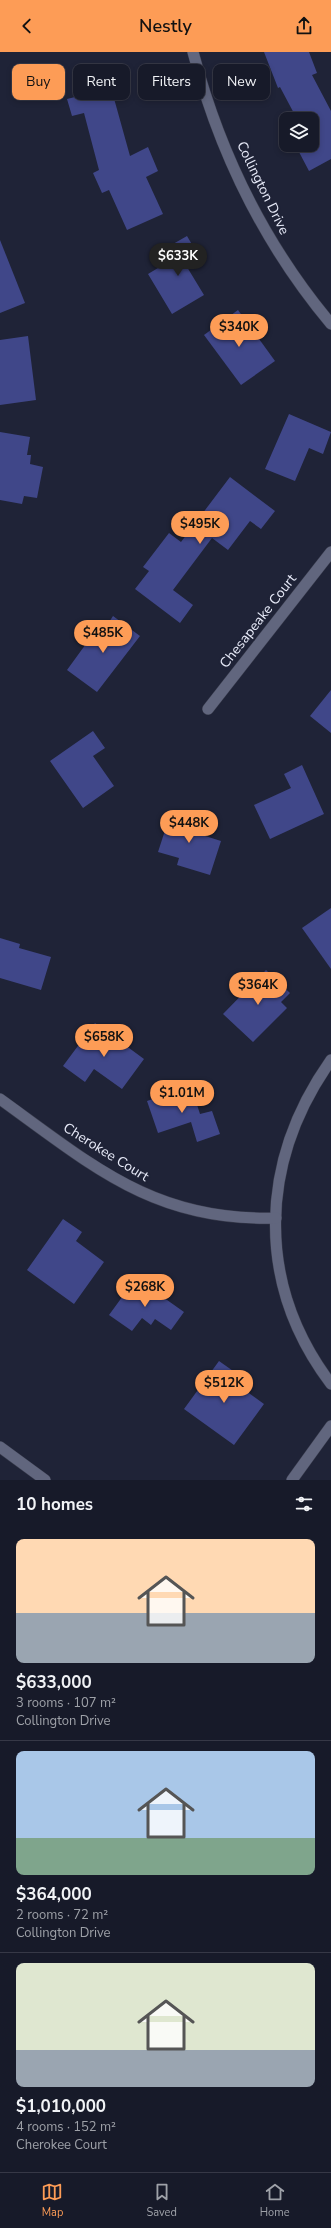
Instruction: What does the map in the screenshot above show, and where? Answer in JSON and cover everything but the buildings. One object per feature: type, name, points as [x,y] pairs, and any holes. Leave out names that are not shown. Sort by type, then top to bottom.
[{"type":"street","name":"Collington Drive","points":[[192,52],[218,128],[255,213],[292,273],[331,324]]},
{"type":"street","name":"Chesapeake Court","points":[[208,709],[331,552]]},
{"type":"street","points":[[331,1060],[306,1100],[288,1138],[279,1181],[276,1218],[276,1243],[288,1305],[309,1352],[331,1384]]},
{"type":"street","name":"Cherokee Court","points":[[0,1099],[97,1168],[123,1184],[150,1197],[178,1208],[208,1215],[250,1219],[276,1218]]},
{"type":"street","points":[[292,1480],[331,1426]]},
{"type":"street","points":[[0,1447],[45,1480]]}]
